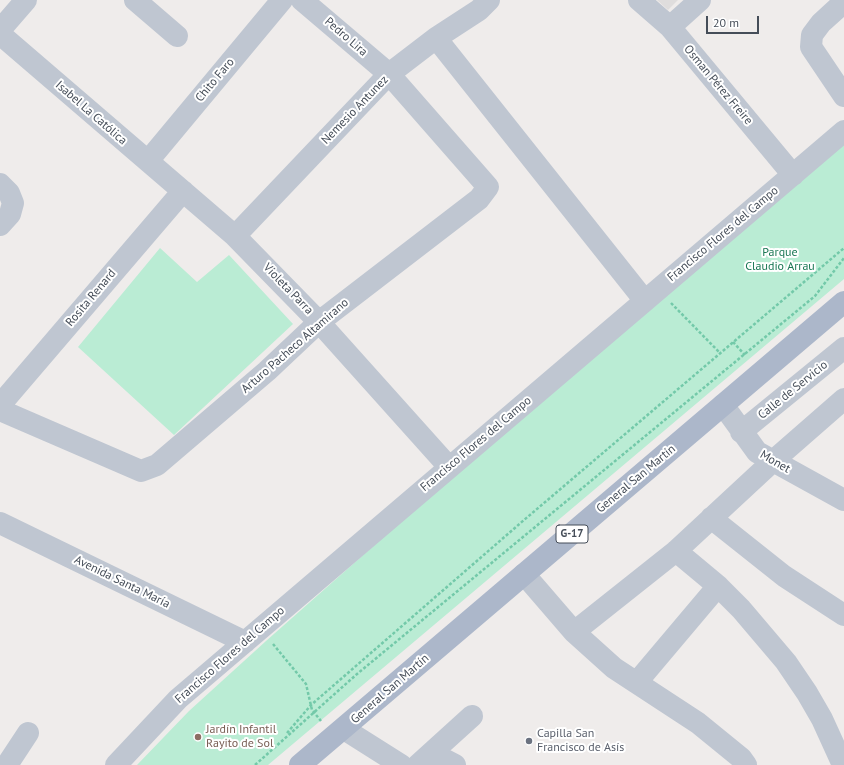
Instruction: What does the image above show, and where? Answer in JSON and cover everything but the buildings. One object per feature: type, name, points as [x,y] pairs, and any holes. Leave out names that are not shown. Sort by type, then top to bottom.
[{"type":"main road","name":"General San Martín","points":[[300,765],[844,302]]},
{"type":"street","points":[[0,30],[26,0]]},
{"type":"street","points":[[135,0],[177,36]]},
{"type":"street","name":"Chito Faro","points":[[148,161],[282,0]]},
{"type":"street","name":"Pedro Lira","points":[[302,0],[389,74]]},
{"type":"street","name":"Osman Pérez Freire","points":[[639,0],[670,27],[793,175]]},
{"type":"street","points":[[670,27],[700,0]]},
{"type":"street","points":[[844,2],[821,23],[812,36],[811,47],[844,96]]},
{"type":"street","name":"Nemesio Antunez","points":[[235,236],[389,74],[478,3]]},
{"type":"street","name":"Isabel La Católica","points":[[0,34],[183,191]]},
{"type":"street","points":[[436,38],[651,295]]},
{"type":"street","name":"Arturo Pacheco Altamirano","points":[[0,410],[141,471],[157,465],[266,371],[319,322],[479,199],[488,187],[389,74]]},
{"type":"street","name":"Francisco Flores del Campo","points":[[116,765],[178,699],[448,467],[844,132]]},
{"type":"street","points":[[0,184],[9,192],[13,203],[10,214],[0,225]]},
{"type":"street","name":"Violeta Parra","points":[[183,191],[235,236],[319,322],[448,467]]},
{"type":"street","name":"Rosita Renard","points":[[0,405],[183,191]]},
{"type":"street","name":"Calle de Servicio","points":[[741,432],[844,348]]},
{"type":"street","points":[[574,632],[676,551],[773,461],[844,399]]},
{"type":"street","name":"Monet","points":[[723,405],[741,432],[757,452],[844,500]]},
{"type":"street","points":[[711,518],[784,576],[844,615]]},
{"type":"street","name":"Avenida Santa María","points":[[1,526],[252,635]]},
{"type":"street","points":[[676,551],[718,586],[763,633],[797,678],[822,719],[843,765]]},
{"type":"street","points":[[524,574],[574,632],[614,668],[698,723],[742,758],[746,765]]},
{"type":"street","points":[[637,682],[718,586]]},
{"type":"street","points":[[425,759],[472,716]]},
{"type":"street","points":[[7,765],[28,733]]},
{"type":"street","points":[[339,733],[401,765]]},
{"type":"street","points":[[425,759],[455,765]]},
{"type":"path","points":[[287,734],[311,705],[844,248]]},
{"type":"path","points":[[255,765],[357,674],[815,296],[844,258]]},
{"type":"path","points":[[651,295],[720,353]]},
{"type":"path","points":[[252,635],[306,684],[314,712],[339,733]]},
{"type":"shaded area","points":[[657,0],[678,0],[668,10]]},
{"type":"green space","name":"Parque Claudio Arrau","points":[[844,132],[844,279],[268,765],[137,765],[189,711],[266,641],[770,195]]},
{"type":"green space","points":[[160,248],[197,282],[229,255],[293,324],[174,435],[78,347]]},
{"type":"place","name":"Jardín Infantil Rayito de Sol","points":[[198,737]]},
{"type":"place","name":"Capilla San Francisco de Asís","points":[[529,741]]}]
